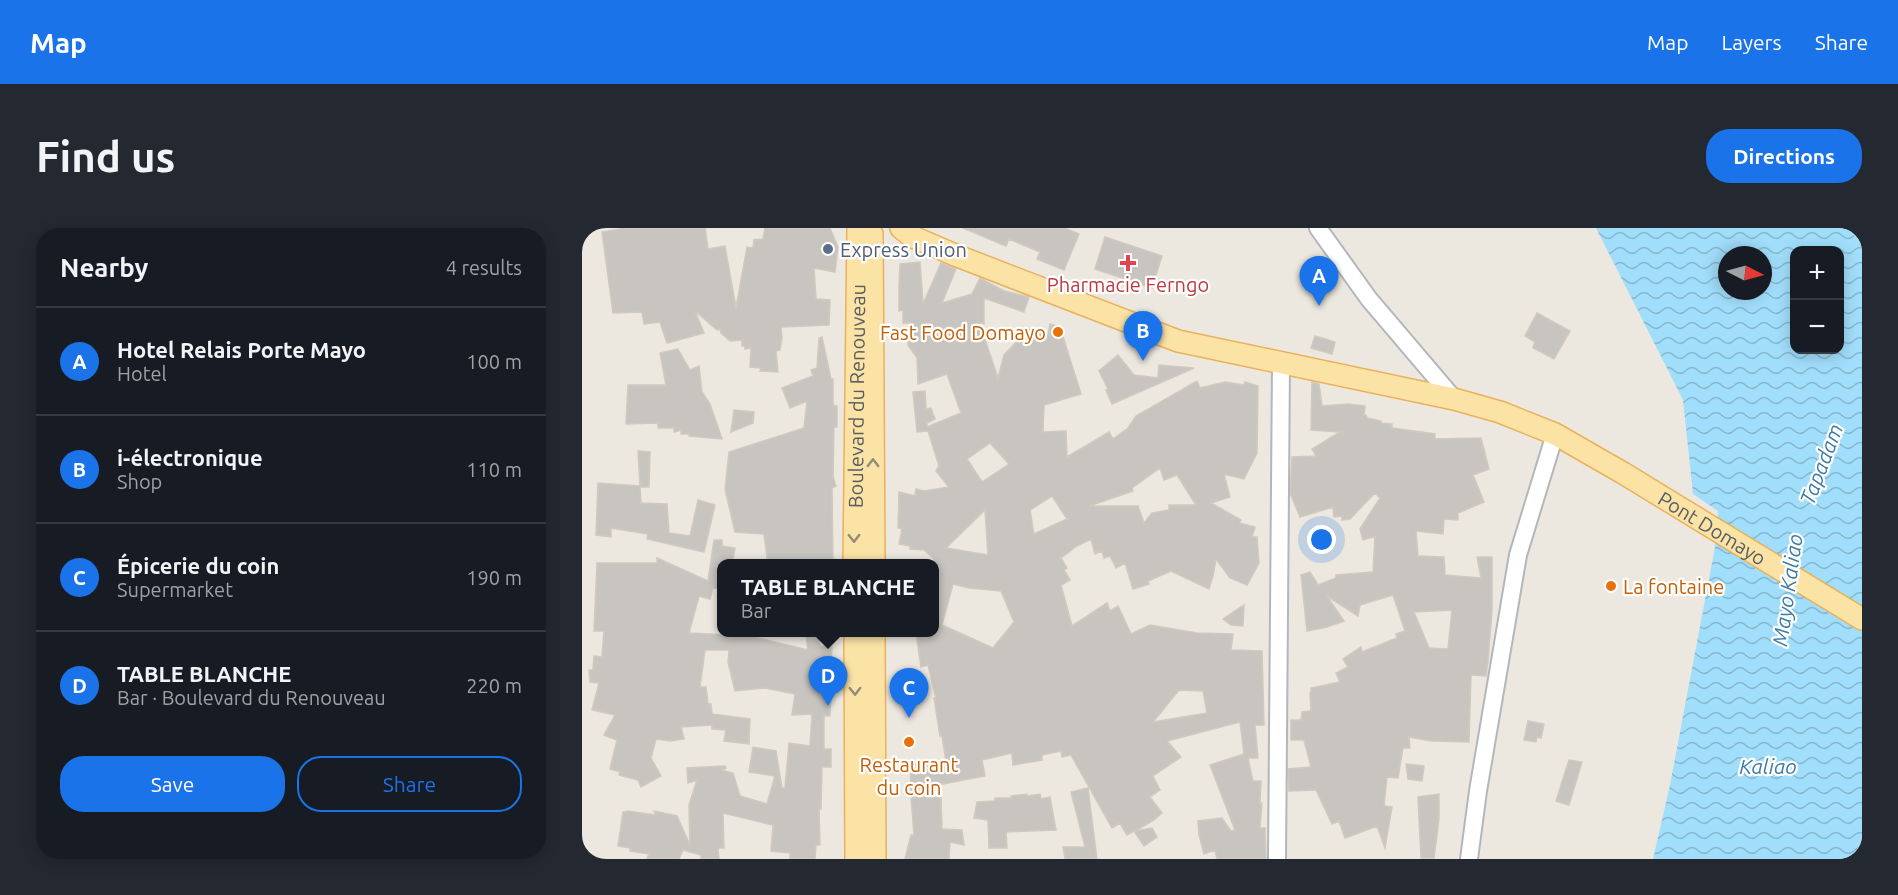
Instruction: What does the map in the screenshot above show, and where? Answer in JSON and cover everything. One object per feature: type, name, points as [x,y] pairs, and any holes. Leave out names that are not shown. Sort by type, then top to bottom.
[{"type":"main road","name":"Boulevard du Renouveau","points":[[854,559],[858,228]]},
{"type":"main road","name":"Boulevard du Renouveau","points":[[872,228],[874,559]]},
{"type":"main road","name":"Pont Domayo","points":[[906,231],[992,269],[1178,341],[1454,399],[1500,412],[1555,434],[1862,619]]},
{"type":"main road","points":[[855,637],[856,859]]},
{"type":"main road","points":[[874,637],[875,859]]},
{"type":"street","points":[[1318,228],[1369,299],[1454,399]]},
{"type":"street","points":[[1277,859],[1281,363]]},
{"type":"street","points":[[1469,859],[1478,791],[1518,555],[1555,434]]},
{"type":"water","name":"Kaliao","points":[[1596,228],[1862,228],[1862,859],[1653,859],[1670,785],[1715,547],[1718,511],[1693,494],[1683,400]]},
{"type":"building","points":[[626,228],[705,228],[708,249],[725,246],[736,308],[747,247],[753,248],[754,240],[763,239],[765,228],[830,228],[838,247],[835,272],[814,268],[816,299],[830,300],[829,325],[781,327],[780,350],[776,351],[778,372],[760,371],[761,368],[750,367],[751,348],[745,349],[745,346],[742,346],[742,340],[730,341],[720,329],[717,330],[695,311],[704,333],[667,343],[660,322],[644,324],[642,312],[613,313],[602,232]]},
{"type":"building","points":[[963,228],[1064,228],[1079,234],[1064,270],[1037,259],[1040,252],[1009,239],[1006,246]]},
{"type":"building","name":"Pharmacie Ferngo","points":[[1105,237],[1162,256],[1152,288],[1095,269]]},
{"type":"building","points":[[920,262],[923,304],[941,263],[956,269],[942,303],[972,294],[980,278],[1004,291],[1029,297],[1024,312],[984,298],[984,324],[979,322],[998,378],[1004,355],[1029,329],[1048,335],[1050,324],[1060,327],[1081,394],[1044,405],[1043,432],[1066,431],[1067,457],[1109,432],[1113,439],[1128,428],[1136,416],[1197,381],[1200,388],[1225,382],[1244,385],[1245,382],[1258,386],[1257,453],[1244,479],[1224,474],[1230,497],[1211,503],[1241,520],[1239,523],[1255,527],[1252,537],[1257,537],[1259,563],[1247,585],[1230,578],[1216,559],[1209,589],[1171,571],[1148,581],[1149,584],[1133,589],[1125,563],[1116,568],[1110,556],[1104,558],[1102,551],[1095,554],[1091,539],[1061,558],[1070,580],[1061,585],[1072,626],[1107,603],[1110,611],[1118,606],[1131,634],[1150,625],[1197,633],[1233,634],[1231,650],[1262,651],[1264,725],[1255,725],[1258,758],[1248,758],[1253,781],[1261,781],[1260,828],[1265,828],[1266,859],[1217,859],[1215,850],[1204,854],[1199,835],[1198,821],[1222,818],[1231,831],[1235,830],[1210,765],[1244,754],[1240,722],[1167,741],[1181,757],[1153,776],[1160,790],[1150,797],[1162,813],[1135,831],[1152,828],[1157,837],[1144,846],[1134,831],[1127,835],[1120,823],[1112,828],[1071,755],[1062,757],[1061,751],[1042,755],[1042,760],[1013,765],[1012,753],[982,760],[985,776],[911,790],[910,764],[946,762],[934,698],[936,698],[928,665],[921,667],[917,637],[939,637],[939,559],[934,559],[924,550],[910,549],[910,546],[899,544],[902,529],[898,528],[899,492],[915,496],[916,489],[924,491],[949,487],[936,471],[939,466],[928,431],[917,432],[913,392],[925,391],[926,409],[931,408],[935,419],[927,423],[927,427],[961,413],[947,374],[918,384],[917,358],[908,345],[911,323],[903,323],[903,310],[899,311],[900,264]],"holes":[[[990,443],[1009,464],[982,482],[967,459]],[[1160,468],[1164,480],[1177,475],[1196,505],[1169,505],[1169,510],[1152,513],[1144,523],[1138,506],[1089,506],[1133,491],[1132,488]],[[1052,496],[1067,519],[1034,534],[1030,510]],[[985,510],[988,555],[946,548]],[[953,584],[1001,591],[1014,622],[993,648],[942,625]],[[1179,690],[1203,691],[1207,713],[1153,722]]]},
{"type":"building","points":[[1537,313],[1570,331],[1554,359],[1533,348],[1535,342],[1525,336]]},
{"type":"building","points":[[1315,336],[1335,342],[1332,354],[1311,348]]},
{"type":"building","points":[[822,337],[831,379],[833,379],[833,403],[837,406],[837,427],[834,427],[833,477],[836,486],[832,488],[833,559],[767,559],[764,534],[735,532],[725,489],[729,452],[804,428],[807,401],[790,408],[782,388],[813,376],[811,370],[817,368],[819,338]]},
{"type":"building","points":[[678,349],[690,370],[699,366],[702,392],[710,404],[722,439],[681,434],[681,430],[674,432],[674,428],[658,428],[658,423],[626,424],[628,385],[666,385],[660,353]]},
{"type":"building","points":[[1118,355],[1134,375],[1158,378],[1159,365],[1194,368],[1112,404],[1099,371]]},
{"type":"building","points":[[1312,382],[1319,384],[1322,406],[1348,404],[1365,406],[1364,415],[1367,418],[1392,424],[1392,428],[1435,434],[1435,439],[1481,438],[1489,469],[1473,475],[1484,502],[1458,513],[1458,520],[1444,519],[1443,534],[1416,531],[1418,556],[1444,557],[1445,575],[1481,578],[1477,557],[1492,557],[1492,610],[1488,661],[1486,676],[1471,675],[1469,742],[1431,741],[1409,737],[1410,748],[1403,748],[1398,778],[1387,777],[1384,806],[1392,807],[1385,848],[1377,826],[1345,838],[1339,821],[1332,824],[1316,790],[1289,791],[1288,769],[1311,767],[1304,740],[1291,740],[1291,720],[1301,720],[1302,712],[1311,711],[1311,688],[1340,682],[1336,673],[1348,667],[1343,659],[1361,647],[1362,652],[1397,638],[1396,634],[1405,631],[1393,595],[1360,605],[1358,616],[1327,596],[1344,621],[1307,631],[1301,575],[1310,572],[1318,585],[1336,578],[1336,575],[1373,572],[1375,536],[1363,540],[1360,529],[1380,498],[1375,493],[1350,519],[1342,520],[1342,516],[1334,517],[1333,507],[1300,517],[1290,493],[1292,457],[1316,456],[1312,449],[1340,432],[1311,430]],"holes":[[[1452,610],[1448,649],[1429,648],[1414,612]]]},
{"type":"building","points":[[734,410],[754,412],[753,423],[731,432]]},
{"type":"building","points":[[638,451],[650,452],[649,487],[640,487],[641,503],[667,504],[669,533],[690,536],[698,500],[715,505],[704,552],[647,539],[648,534],[611,528],[611,537],[596,535],[598,483],[640,486]]},
{"type":"building","points":[[714,540],[722,540],[722,546],[735,548],[733,559],[717,559],[717,588],[713,587],[710,599],[699,596],[689,633],[717,634],[717,637],[753,637],[808,650],[806,637],[819,637],[820,646],[832,647],[831,665],[834,665],[834,691],[831,691],[830,716],[824,716],[824,749],[831,749],[831,767],[822,767],[821,809],[819,809],[820,845],[816,845],[815,859],[790,859],[790,853],[771,851],[773,825],[723,813],[724,848],[718,848],[719,859],[701,859],[701,855],[683,850],[679,859],[647,859],[649,854],[630,851],[630,848],[618,846],[623,812],[627,811],[656,815],[654,811],[677,816],[690,845],[689,805],[697,780],[688,783],[687,768],[725,766],[726,768],[721,770],[733,773],[740,796],[767,804],[775,776],[749,772],[753,747],[776,751],[782,788],[785,788],[789,743],[810,746],[812,714],[792,715],[795,694],[765,688],[735,691],[728,662],[729,650],[705,650],[700,687],[706,687],[712,714],[750,719],[749,744],[724,741],[726,730],[712,729],[712,725],[681,727],[684,739],[670,741],[656,739],[651,758],[661,776],[641,787],[638,780],[619,775],[620,772],[610,769],[617,740],[604,735],[615,715],[592,710],[599,683],[590,682],[589,670],[593,670],[594,656],[602,657],[604,631],[594,631],[597,563],[657,563],[657,558],[708,581]]},
{"type":"building","points":[[1244,605],[1243,626],[1231,625],[1223,619]]},
{"type":"building","points":[[1528,721],[1544,724],[1541,738],[1537,737],[1536,742],[1524,740]]},
{"type":"building","points":[[1569,760],[1582,762],[1569,805],[1556,801]]},
{"type":"building","points":[[1406,764],[1424,766],[1422,781],[1408,779]]},
{"type":"building","points":[[1088,788],[1097,859],[1065,859],[1063,847],[1085,847],[1071,792]]},
{"type":"building","points":[[1027,794],[1027,796],[1040,794],[1041,799],[1050,797],[1056,830],[1006,832],[1007,848],[989,848],[988,820],[974,818],[977,802],[995,801],[995,798],[1012,798],[1011,796]]},
{"type":"building","points":[[1439,794],[1439,819],[1434,858],[1421,858],[1418,797]]},
{"type":"building","points":[[911,797],[941,797],[942,829],[962,830],[964,845],[950,842],[949,859],[905,859],[911,835],[914,835]]},
{"type":"place","name":"Express Union","points":[[828,249]]},
{"type":"place","name":"Pharmacie Ferngo","points":[[1128,263]]},
{"type":"place","name":"Hotel Relais Porte Mayo","points":[[1319,306]]},
{"type":"place","name":"Fast Food Domayo","points":[[1058,332]]},
{"type":"place","name":"i-électronique","points":[[1143,361]]},
{"type":"place","name":"La fontaine","points":[[1611,586]]},
{"type":"place","name":"TABLE BLANCHE","points":[[828,706]]},
{"type":"place","name":"Épicerie du coin","points":[[909,718]]},
{"type":"place","name":"Restaurant du coin","points":[[909,742]]},
{"type":"water label","name":"Tapadam","points":[[1821,464]]},
{"type":"water label","name":"Mayo Kaliao","points":[[1787,590]]}]
